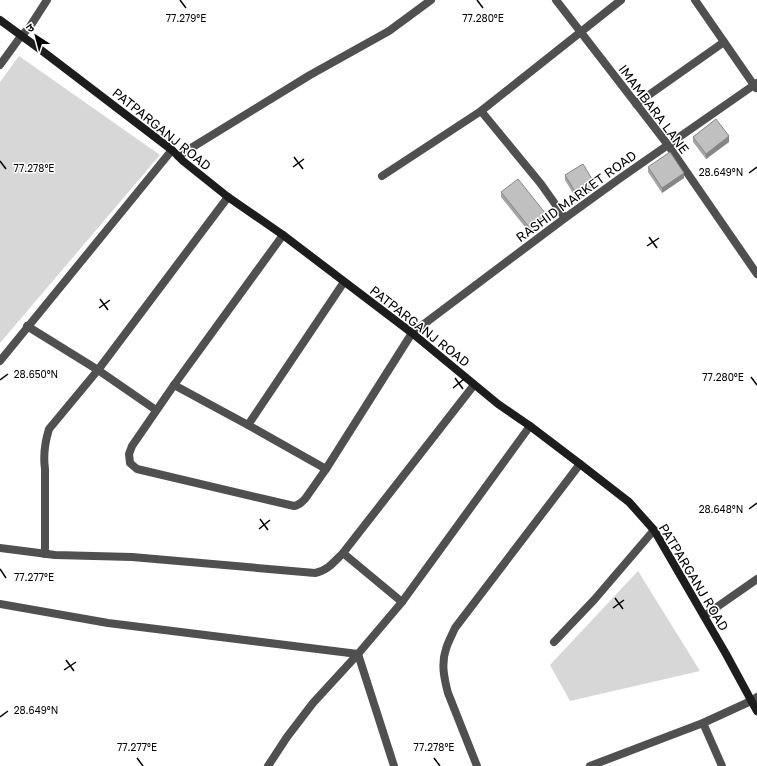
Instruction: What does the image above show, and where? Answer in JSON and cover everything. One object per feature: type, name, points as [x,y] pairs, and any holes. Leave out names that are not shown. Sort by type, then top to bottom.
[{"type":"street","points":[[0,65],[21,36],[29,28],[47,0]]},
{"type":"street","points":[[0,360],[27,326],[175,153],[310,75],[389,32],[431,0]]},
{"type":"street","name":"IMAMBARA LANE","points":[[556,0],[668,145],[757,274]]},
{"type":"street","points":[[382,176],[481,111],[621,0]]},
{"type":"street","points":[[695,0],[756,86]]},
{"type":"street","name":"PATPARGANJ ROAD","points":[[0,20],[175,153],[228,196],[283,235],[412,333],[498,404],[530,426],[629,502],[654,530],[754,699],[757,711]]},
{"type":"street","points":[[636,104],[724,42]]},
{"type":"street","name":"RASHID MARKET ROAD","points":[[412,333],[565,218],[668,145],[756,86]]},
{"type":"street","points":[[481,111],[541,184],[565,218]]},
{"type":"street","points":[[45,554],[45,468],[43,456],[49,429],[98,370],[228,196]]},
{"type":"street","points":[[283,235],[156,410],[132,446],[129,454],[130,463],[137,469],[298,506],[326,469],[412,333]]},
{"type":"street","points":[[248,425],[344,282]]},
{"type":"street","points":[[27,326],[98,370],[156,410]]},
{"type":"street","points":[[174,385],[326,469]]},
{"type":"street","points":[[0,548],[55,555],[132,557],[315,573],[321,572],[330,566],[343,553],[474,385]]},
{"type":"street","points":[[268,766],[287,737],[313,703],[358,654],[402,602],[530,426]]},
{"type":"street","points":[[477,766],[444,681],[443,666],[446,649],[455,628],[580,464]]},
{"type":"street","points":[[554,642],[594,600],[654,530]]},
{"type":"street","points":[[343,553],[402,602]]},
{"type":"street","points":[[704,616],[757,579]]},
{"type":"street","points":[[0,604],[108,623],[358,654]]},
{"type":"street","points":[[358,654],[394,766]]},
{"type":"street","points":[[590,766],[703,723],[754,699]]},
{"type":"street","points":[[703,723],[722,766]]},
{"type":"shaded area","points":[[19,56],[160,155],[0,343],[0,82]]},
{"type":"shaded area","points":[[638,571],[700,671],[570,701],[550,665]]},
{"type":"building","points":[[716,119],[729,136],[706,154],[693,137]]},
{"type":"building","points":[[670,152],[684,173],[662,188],[648,167]]},
{"type":"building","points":[[583,164],[595,184],[577,195],[565,175]]},
{"type":"building","points":[[518,179],[546,214],[529,227],[501,192]]}]
